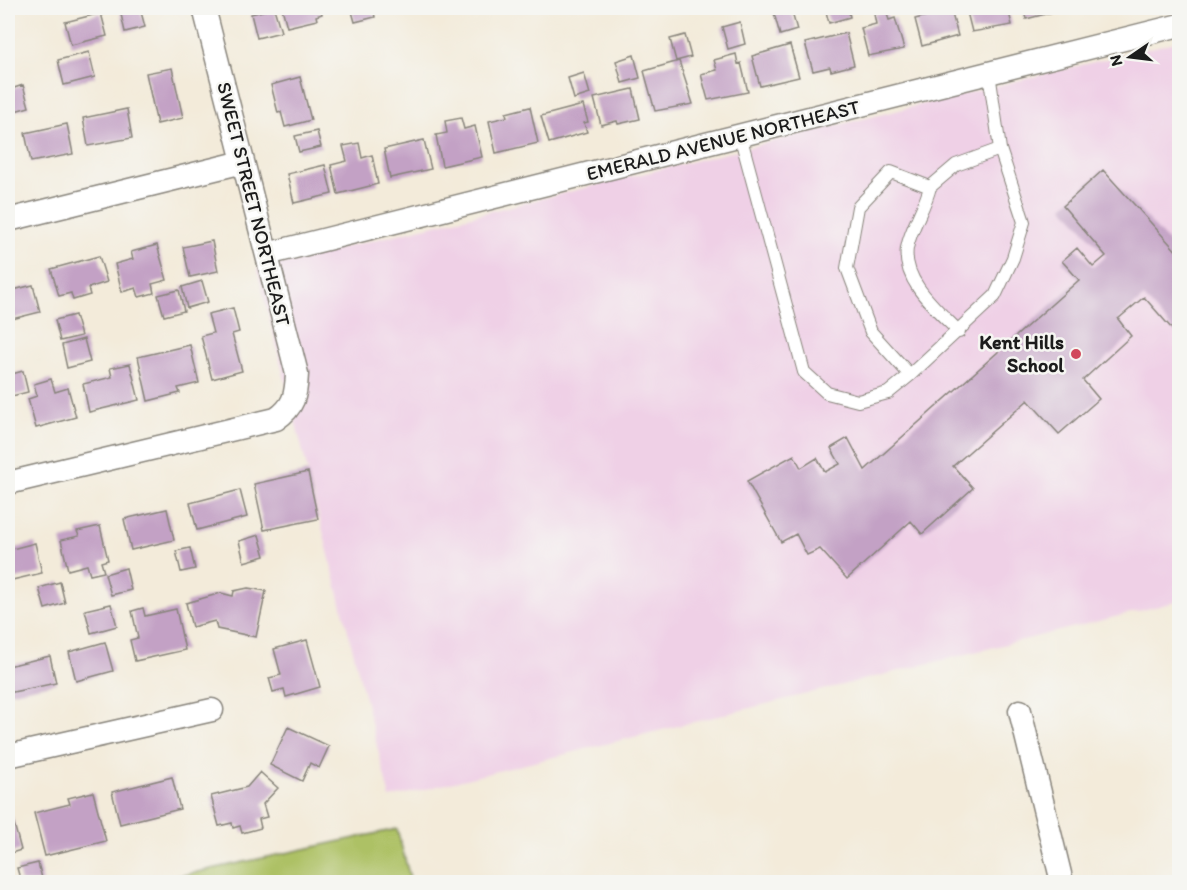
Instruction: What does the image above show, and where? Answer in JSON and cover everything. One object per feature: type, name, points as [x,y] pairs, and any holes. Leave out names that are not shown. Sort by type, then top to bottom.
[{"type":"street","name":"SWEET STREET NORTHEAST","points":[[8,483],[276,419],[285,413],[294,401],[297,374],[204,8]]},
{"type":"street","name":"EMERALD AVENUE NORTHEAST","points":[[267,254],[1179,25]]},
{"type":"street","points":[[8,220],[243,162]]},
{"type":"street","points":[[8,756],[212,710]]},
{"type":"street","points":[[1020,711],[1062,882]]},
{"type":"lane","points":[[740,135],[804,372],[827,393],[858,401],[888,393],[959,332],[995,296],[1012,258],[1023,222],[1000,149],[989,73]]},
{"type":"lane","points":[[959,332],[916,285],[909,266],[907,249],[930,187],[956,165],[1000,149]]},
{"type":"lane","points":[[910,375],[871,332],[847,268],[858,207],[891,172],[930,187]]},
{"type":"shaded area","points":[[1179,41],[1179,601],[390,798],[257,269]]},
{"type":"green space","points":[[397,829],[411,882],[151,882]]},
{"type":"building","points":[[140,8],[145,27],[125,32],[120,10]]},
{"type":"building","points":[[274,8],[281,32],[257,38],[251,14]]},
{"type":"building","points":[[282,8],[321,8],[322,14],[316,16],[317,20],[287,27]]},
{"type":"building","points":[[351,8],[373,8],[375,17],[355,22]]},
{"type":"building","points":[[825,8],[848,8],[850,17],[829,23]]},
{"type":"building","points":[[966,8],[1008,8],[1012,25],[972,32]]},
{"type":"building","points":[[1023,8],[1061,8],[1061,10],[1026,19]]},
{"type":"building","points":[[791,9],[797,30],[780,35],[774,13]]},
{"type":"building","points":[[951,10],[958,36],[922,46],[915,19]]},
{"type":"building","points":[[886,11],[889,20],[895,18],[904,49],[868,56],[861,28],[876,24],[874,14]]},
{"type":"building","points":[[101,13],[107,36],[71,45],[65,22]]},
{"type":"building","points":[[740,22],[745,44],[728,49],[722,27]]},
{"type":"building","points":[[846,33],[854,65],[831,71],[830,67],[813,71],[805,43]]},
{"type":"building","points":[[685,35],[691,57],[676,61],[670,39]]},
{"type":"building","points":[[790,45],[799,77],[760,86],[752,56]]},
{"type":"building","points":[[89,52],[95,77],[64,85],[58,60]]},
{"type":"building","points":[[736,54],[738,64],[741,63],[748,92],[708,100],[701,74],[717,70],[714,60]]},
{"type":"building","points":[[634,55],[640,78],[622,83],[616,61]]},
{"type":"building","points":[[679,61],[693,104],[655,111],[644,71]]},
{"type":"building","points":[[172,68],[183,118],[157,124],[146,73]]},
{"type":"building","points":[[584,73],[590,94],[574,99],[568,78]]},
{"type":"building","points":[[300,77],[311,120],[285,127],[281,112],[278,113],[271,85]]},
{"type":"building","points":[[23,85],[29,107],[8,113],[8,90]]},
{"type":"building","points":[[633,89],[640,119],[601,125],[594,98]]},
{"type":"building","points":[[583,105],[588,122],[584,123],[587,132],[549,143],[541,116]]},
{"type":"building","points":[[530,107],[538,143],[496,153],[489,121],[507,117],[506,113]]},
{"type":"building","points":[[127,109],[132,138],[88,146],[83,118]]},
{"type":"building","points":[[461,118],[464,129],[475,126],[482,157],[442,166],[436,135],[447,133],[445,121]]},
{"type":"building","points":[[67,124],[73,154],[31,162],[25,133]]},
{"type":"building","points":[[317,131],[321,147],[299,152],[295,136]]},
{"type":"building","points":[[424,140],[431,169],[390,178],[384,149]]},
{"type":"building","points":[[359,143],[362,158],[372,155],[378,184],[338,194],[331,165],[347,161],[343,146]]},
{"type":"building","points":[[325,165],[332,194],[294,203],[287,174]]},
{"type":"building","points":[[1103,170],[1180,255],[1180,338],[1144,297],[1118,319],[1131,336],[1083,380],[1099,399],[1059,434],[1028,400],[953,466],[973,488],[922,534],[911,521],[847,579],[820,549],[807,555],[796,534],[781,542],[747,481],[794,455],[801,468],[817,458],[825,472],[840,464],[831,448],[848,438],[865,470],[1079,280],[1062,261],[1077,248],[1093,267],[1106,256],[1063,206]]},
{"type":"building","points":[[212,241],[218,271],[190,277],[183,247]]},
{"type":"building","points":[[157,245],[167,280],[152,284],[154,293],[139,297],[136,288],[122,292],[115,264],[133,259],[131,252]]},
{"type":"building","points":[[99,256],[107,282],[88,288],[90,295],[73,300],[71,293],[59,296],[51,269]]},
{"type":"building","points":[[10,279],[13,290],[33,285],[40,312],[8,320],[8,280]]},
{"type":"building","points":[[202,281],[208,302],[187,308],[182,287]]},
{"type":"building","points":[[179,290],[184,311],[164,316],[158,295]]},
{"type":"building","points":[[233,308],[239,332],[232,334],[242,371],[212,379],[201,336],[213,333],[208,314]]},
{"type":"building","points":[[75,315],[81,336],[60,341],[55,320]]},
{"type":"building","points":[[84,339],[90,362],[67,368],[62,345]]},
{"type":"building","points":[[190,345],[199,383],[178,388],[180,393],[148,401],[138,357]]},
{"type":"building","points":[[130,364],[139,400],[89,412],[83,384],[112,377],[110,368]]},
{"type":"building","points":[[23,371],[28,392],[8,397],[8,375]]},
{"type":"building","points":[[51,379],[55,392],[68,388],[76,417],[36,428],[28,399],[37,396],[34,384]]},
{"type":"building","points":[[308,472],[318,519],[264,530],[254,484]]},
{"type":"building","points":[[240,490],[247,517],[197,530],[190,503]]},
{"type":"building","points":[[167,509],[174,540],[131,550],[124,519]]},
{"type":"building","points":[[100,526],[108,560],[101,562],[104,572],[90,575],[87,565],[68,570],[61,540],[79,536],[77,531]]},
{"type":"building","points":[[259,535],[265,556],[244,562],[239,541]]},
{"type":"building","points":[[35,543],[42,573],[8,581],[8,550]]},
{"type":"building","points":[[190,548],[195,569],[181,572],[176,551]]},
{"type":"building","points":[[126,568],[131,590],[111,595],[105,574]]},
{"type":"building","points":[[60,582],[65,603],[45,609],[39,588]]},
{"type":"building","points":[[248,588],[266,591],[256,637],[217,629],[215,621],[192,627],[186,603],[221,593],[233,596],[234,591]]},
{"type":"building","points":[[111,604],[117,626],[91,633],[85,610]]},
{"type":"building","points":[[143,608],[145,616],[176,609],[185,650],[135,661],[130,640],[138,638],[132,611]]},
{"type":"building","points":[[307,640],[320,687],[286,697],[284,689],[273,692],[269,678],[281,675],[274,649]]},
{"type":"building","points":[[105,642],[113,671],[76,681],[69,652]]},
{"type":"building","points":[[50,656],[56,683],[8,693],[8,666]]},
{"type":"building","points":[[288,727],[329,746],[319,768],[310,763],[302,781],[270,765]]},
{"type":"building","points":[[260,772],[278,788],[263,804],[267,817],[259,819],[261,828],[242,833],[240,826],[233,828],[232,823],[219,826],[211,796],[247,787]]},
{"type":"building","points":[[172,777],[180,809],[120,824],[112,792]]},
{"type":"building","points":[[93,792],[106,841],[45,856],[34,813],[70,804],[68,798]]},
{"type":"building","points":[[12,816],[21,850],[8,854],[8,818]]},
{"type":"building","points":[[38,863],[43,882],[21,882],[17,868]]},
{"type":"place","name":"Kent Hills School","points":[[1076,354]]}]
